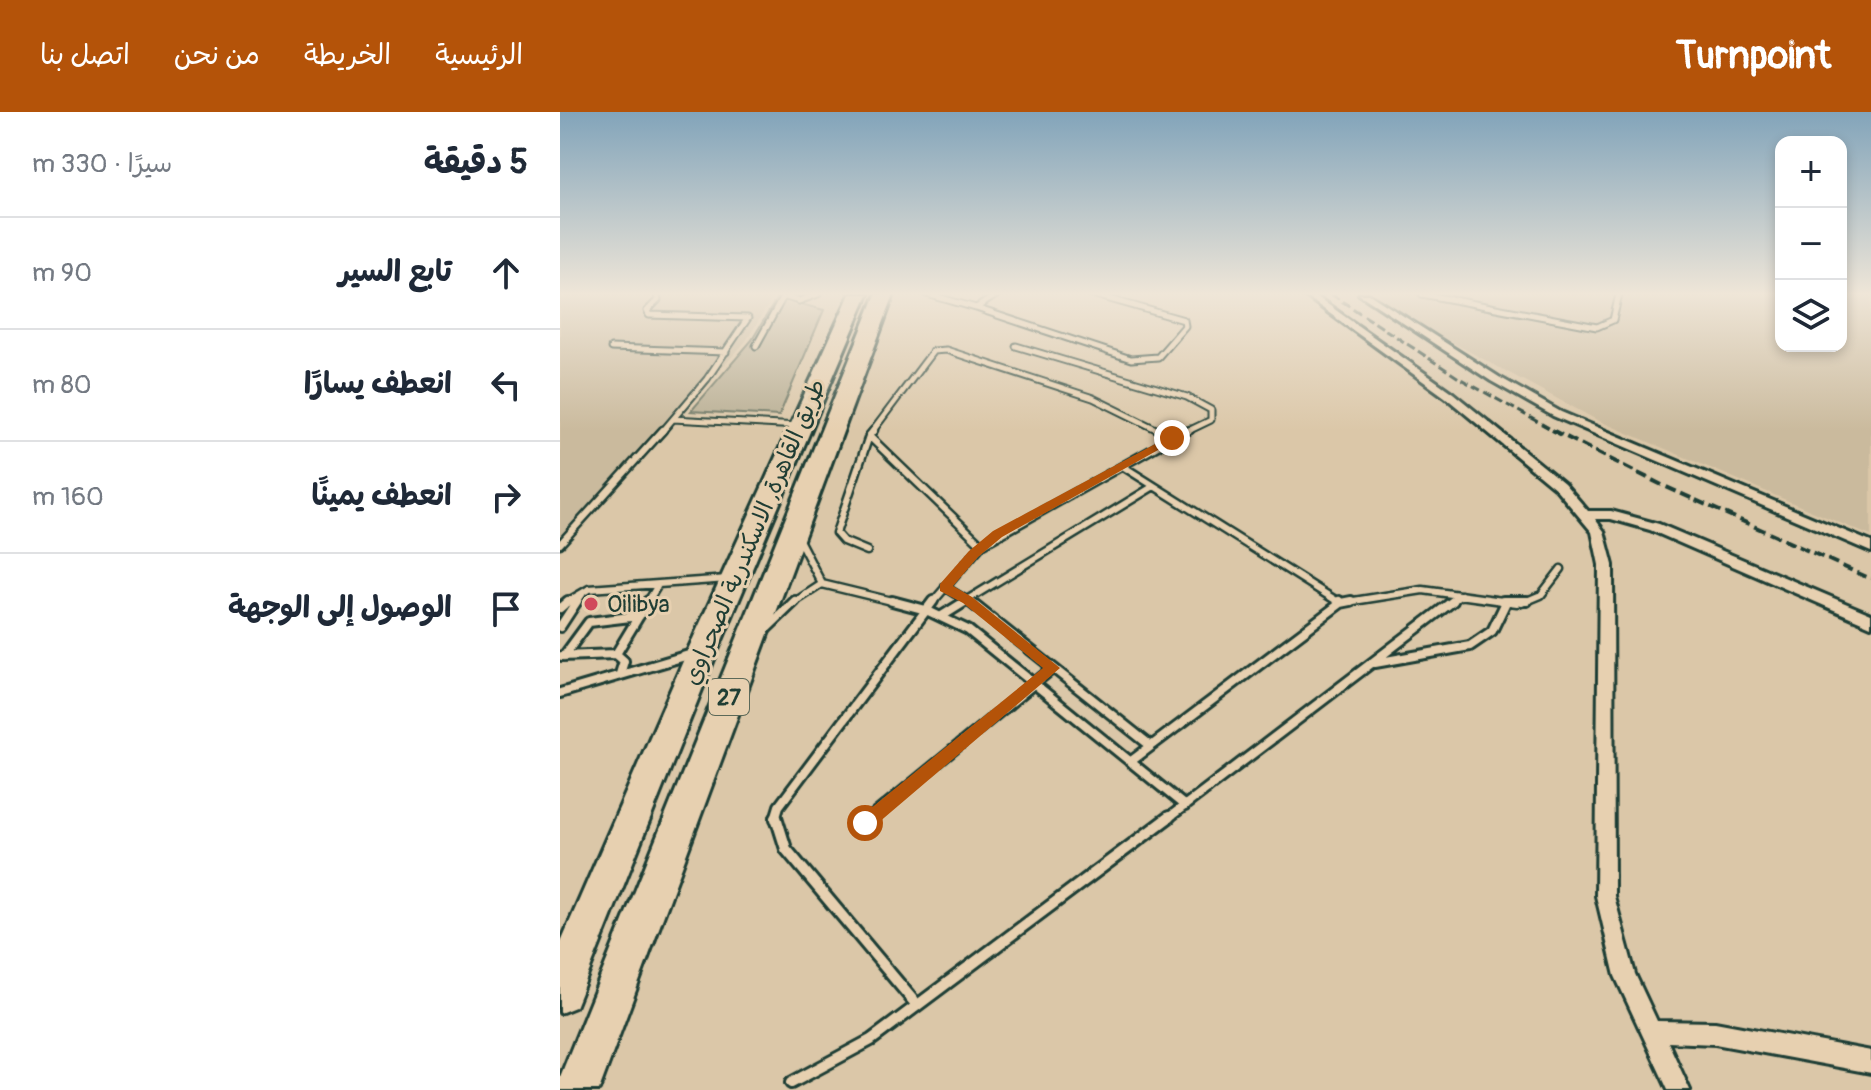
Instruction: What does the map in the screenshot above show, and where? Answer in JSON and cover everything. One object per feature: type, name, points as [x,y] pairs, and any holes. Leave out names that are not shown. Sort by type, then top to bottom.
[{"type":"highway","name":"طريق القاهرة, الاسكندرية الصحراوي","points":[[560,992],[799,426],[846,340]]},
{"type":"highway","name":"طريق القاهرة, الاسكندرية الصحراوي","points":[[577,1090],[793,529],[855,340]]},
{"type":"street","points":[[1370,340],[1485,423],[1560,486],[1588,515],[1601,540],[1606,565],[1605,896],[1625,976],[1679,1090]]},
{"type":"street","points":[[1434,340],[1557,414],[1871,547]]},
{"type":"street","points":[[1588,515],[1611,515],[1654,527],[1871,620]]},
{"type":"street","points":[[1651,1031],[1715,1033],[1871,1062]]},
{"type":"lane","points":[[560,544],[673,419],[734,340]]},
{"type":"lane","points":[[756,346],[759,340]]},
{"type":"lane","points":[[1072,340],[1131,359],[1158,357],[1173,340]]},
{"type":"lane","points":[[916,1004],[786,849],[775,820],[779,806],[926,610],[982,545],[1214,416],[1211,410],[1187,397],[1016,346]]},
{"type":"lane","points":[[611,348],[726,352]]},
{"type":"lane","points":[[867,551],[843,541],[836,533],[869,436],[931,352],[937,349],[1113,407],[1149,422],[1172,438]]},
{"type":"lane","points":[[673,419],[799,426]]},
{"type":"lane","points":[[869,436],[982,545]]},
{"type":"lane","points":[[1124,467],[1341,603]]},
{"type":"lane","points":[[942,616],[1154,486]]},
{"type":"lane","points":[[793,529],[822,584]]},
{"type":"lane","points":[[1130,762],[1341,603],[1423,590],[1506,602],[1531,601],[1561,569]]},
{"type":"lane","points":[[560,608],[584,591],[734,578]]},
{"type":"lane","points":[[748,646],[801,596],[822,584],[926,610],[968,630],[1185,806]]},
{"type":"lane","points":[[616,654],[658,585]]},
{"type":"lane","points":[[945,587],[967,600],[1151,746]]},
{"type":"lane","points":[[560,627],[584,591]]},
{"type":"lane","points":[[791,1083],[851,1056],[1461,595]]},
{"type":"lane","points":[[1373,663],[1470,646],[1492,631],[1506,602]]},
{"type":"lane","points":[[562,656],[586,623],[639,616]]},
{"type":"lane","points":[[560,693],[702,652]]},
{"type":"lane","points":[[562,656],[616,654],[624,661],[620,674]]},
{"type":"lane","points":[[865,823],[1053,668]]},
{"type":"shaded area","points":[[560,340],[747,340],[746,341],[560,549]]},
{"type":"shaded area","points":[[752,340],[811,340],[779,416],[691,411]]},
{"type":"shaded area","points":[[1447,340],[1775,340],[1775,352],[1847,352],[1847,340],[1871,340],[1871,536],[1597,420]]},
{"type":"railway","points":[[1401,340],[1459,378],[1556,432]]},
{"type":"railway","points":[[1552,430],[1556,432]]},
{"type":"railway","points":[[1556,432],[1662,485],[1871,579]]},
{"type":"place","name":"Oilibya","points":[[591,604]]},
{"type":"route","points":[[865,823],[1053,668],[967,600],[945,587],[973,554],[998,534],[1172,438]]}]
